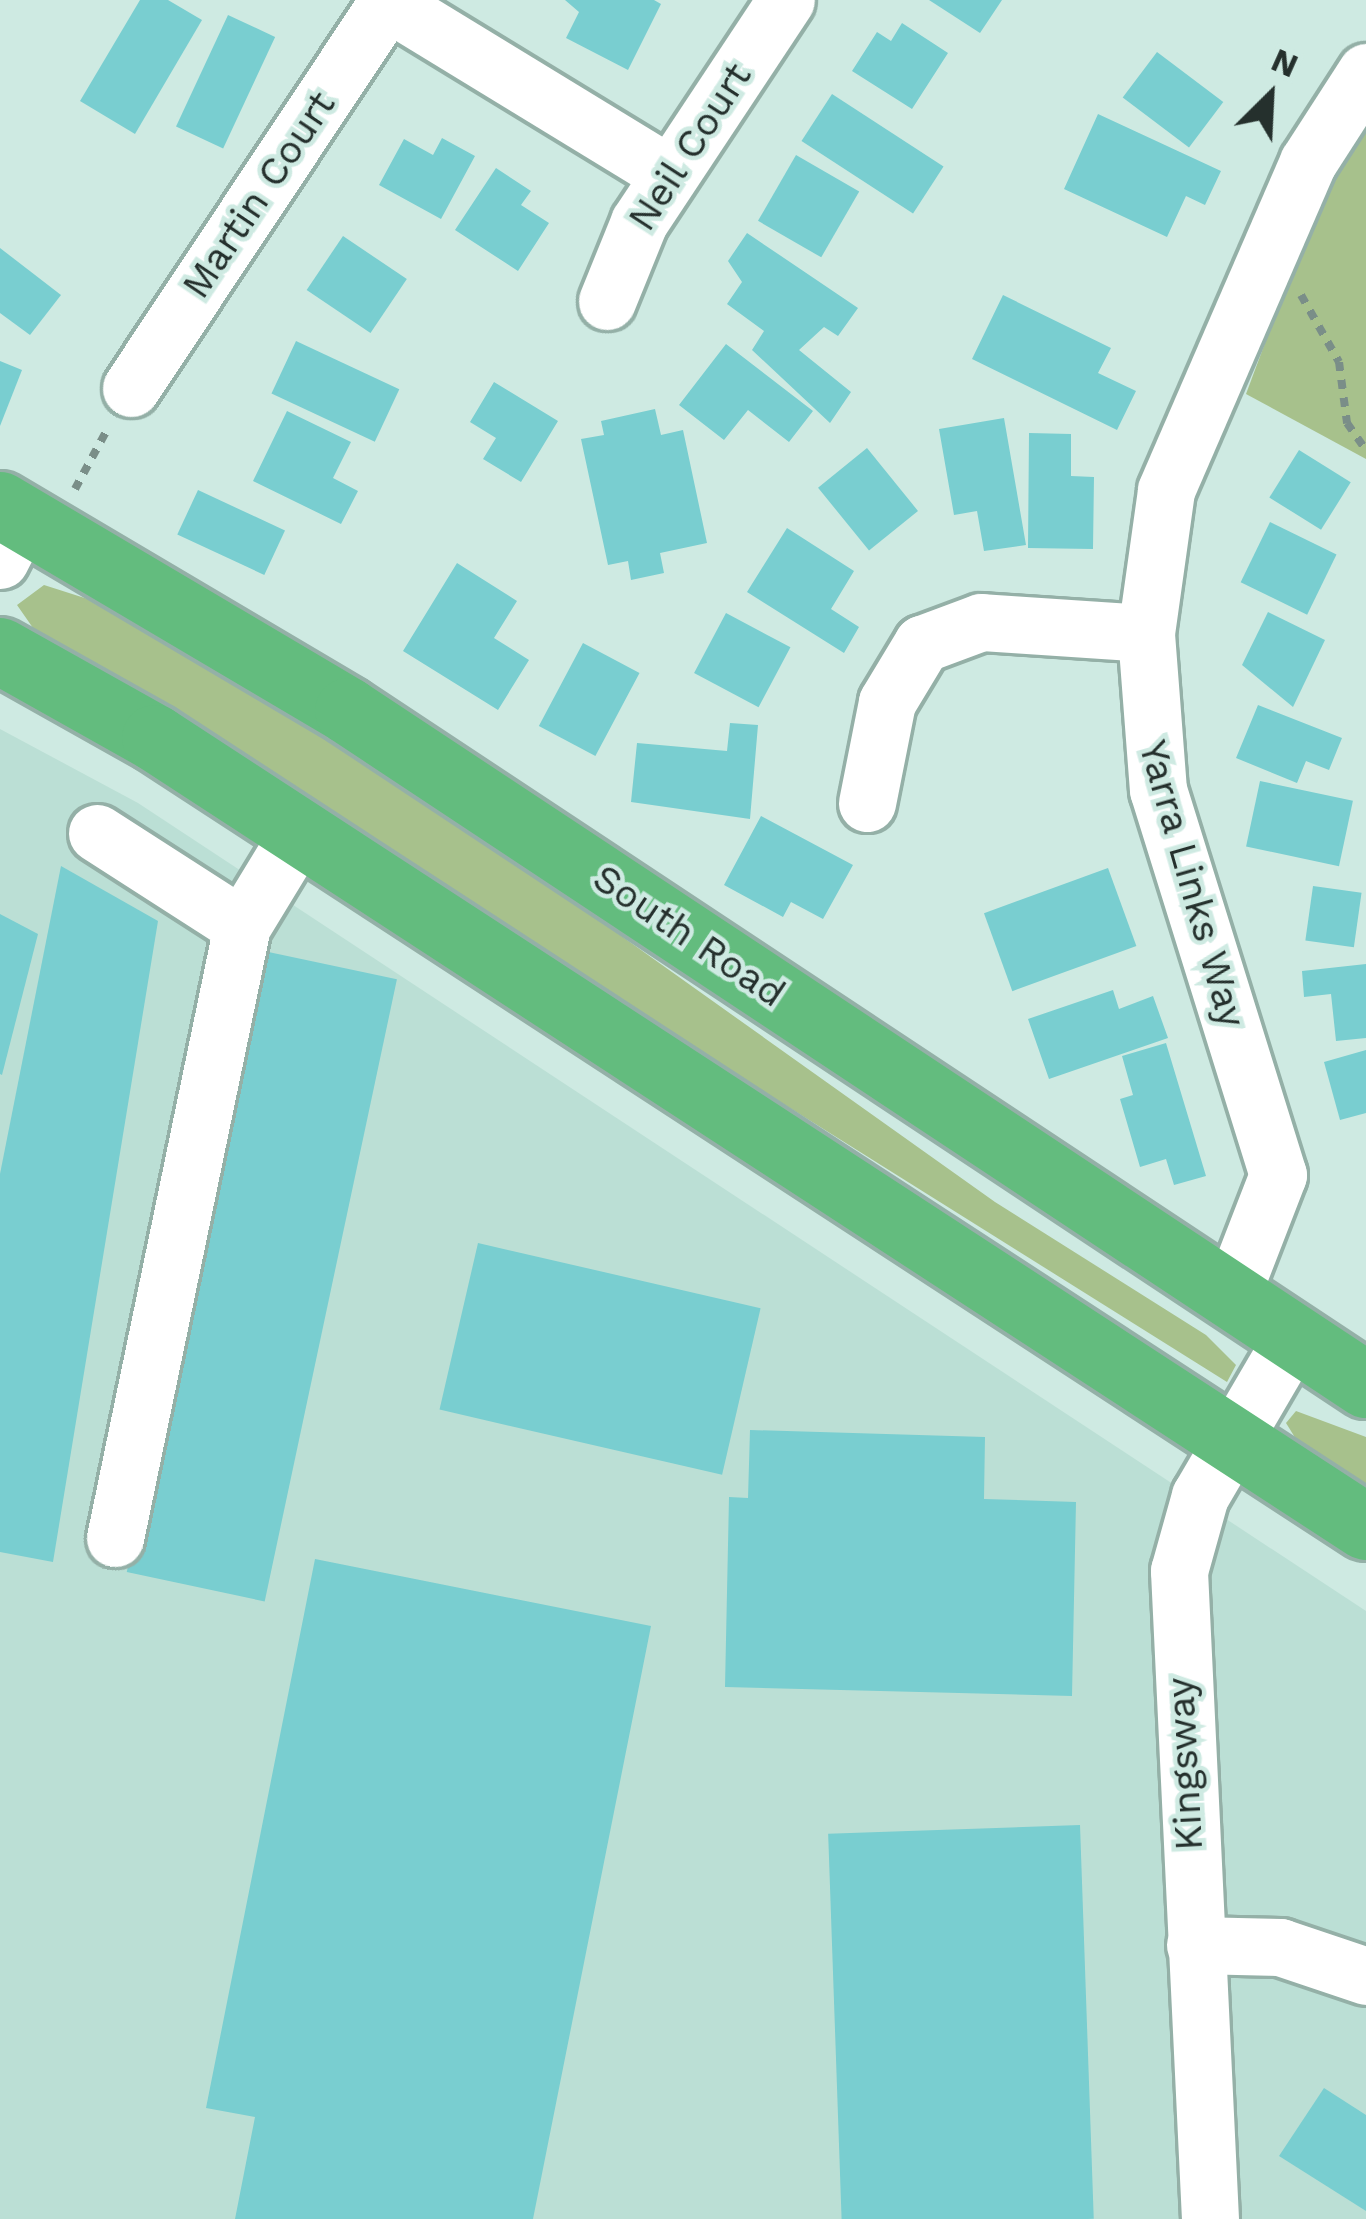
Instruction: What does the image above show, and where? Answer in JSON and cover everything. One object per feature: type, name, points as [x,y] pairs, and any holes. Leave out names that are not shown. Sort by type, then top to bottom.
[{"type":"highway","name":"South Road","points":[[19,529],[348,711],[1366,1385]]},
{"type":"highway","points":[[0,651],[298,833],[1366,1528]]},
{"type":"street","name":"Neil Court","points":[[607,301],[669,174],[786,0]]},
{"type":"street","points":[[385,1],[669,174]]},
{"type":"street","name":"Martin Court","points":[[131,388],[385,1]]},
{"type":"street","name":"Yarra Links Way","points":[[1232,1296],[1278,1175],[1158,790],[1146,633],[1166,490],[1263,263],[1366,72]]},
{"type":"street","points":[[867,803],[887,702],[922,644],[981,622],[1146,633]]},
{"type":"street","points":[[97,833],[242,926]]},
{"type":"street","points":[[115,1538],[242,926],[298,833]]},
{"type":"street","name":"Kingsway","points":[[1210,2219],[1179,1571],[1194,1509],[1293,1337]]},
{"type":"street","points":[[1196,1945],[1280,1947],[1366,1976]]},
{"type":"path","points":[[1263,263],[1300,292],[1339,362],[1347,423],[1366,450]]},
{"type":"path","points":[[19,529],[131,388]]},
{"type":"shaded area","points":[[0,729],[138,803],[1366,1611],[1366,2219],[0,2219]]},
{"type":"green space","points":[[1356,129],[1366,132],[1366,459],[1246,394],[1330,169]]},
{"type":"green space","points":[[44,585],[144,617],[405,782],[995,1202],[1206,1335],[1236,1365],[1227,1382],[40,638],[17,605]]},
{"type":"green space","points":[[1296,1411],[1366,1437],[1366,1492],[1304,1452],[1286,1423]]},
{"type":"building","points":[[140,0],[168,0],[202,20],[135,134],[80,101]]},
{"type":"building","points":[[565,0],[654,0],[661,4],[628,70],[566,38],[579,12]]},
{"type":"building","points":[[929,0],[1002,0],[980,33]]},
{"type":"building","points":[[228,15],[275,37],[223,148],[176,126]]},
{"type":"building","points":[[902,23],[948,53],[912,109],[852,71],[877,32],[891,41]]},
{"type":"building","points":[[1157,52],[1223,102],[1189,147],[1123,98]]},
{"type":"building","points":[[832,94],[944,166],[913,213],[802,141]]},
{"type":"building","points":[[1098,114],[1221,171],[1205,205],[1186,196],[1167,237],[1064,189]]},
{"type":"building","points":[[442,138],[475,156],[441,219],[379,185],[404,139],[433,155]]},
{"type":"building","points":[[796,155],[859,191],[821,257],[758,221]]},
{"type":"building","points":[[496,168],[531,191],[521,205],[549,223],[518,271],[455,230]]},
{"type":"building","points":[[747,233],[858,308],[838,336],[824,327],[799,350],[851,392],[830,423],[752,350],[764,331],[727,304],[742,282],[728,261]]},
{"type":"building","points":[[343,236],[407,279],[370,333],[307,290]]},
{"type":"building","points":[[0,248],[61,295],[30,335],[0,313]]},
{"type":"building","points":[[1003,295],[1111,348],[1098,373],[1136,391],[1117,430],[972,359]]},
{"type":"building","points":[[296,341],[399,389],[375,442],[271,394]]},
{"type":"building","points":[[726,344],[813,411],[789,442],[748,410],[724,440],[679,405]]},
{"type":"building","points":[[0,361],[22,370],[0,426]]},
{"type":"building","points":[[494,382],[558,421],[521,482],[483,459],[496,438],[470,422]]},
{"type":"building","points":[[655,409],[661,435],[683,430],[707,543],[660,553],[664,573],[631,580],[628,561],[608,565],[581,439],[604,435],[601,421]]},
{"type":"building","points":[[287,411],[351,442],[333,478],[358,491],[341,524],[253,481]]},
{"type":"building","points":[[1004,418],[1026,545],[984,551],[977,511],[954,515],[939,429]]},
{"type":"building","points":[[1029,433],[1071,434],[1071,476],[1094,477],[1093,549],[1028,548]]},
{"type":"building","points":[[867,448],[918,511],[869,551],[818,488]]},
{"type":"building","points":[[1299,450],[1351,482],[1321,530],[1269,497]]},
{"type":"building","points":[[198,490],[285,531],[264,575],[177,534]]},
{"type":"building","points":[[1270,522],[1337,554],[1307,615],[1241,582]]},
{"type":"building","points":[[787,528],[854,571],[831,609],[859,627],[844,653],[747,592]]},
{"type":"building","points":[[457,563],[517,601],[494,638],[529,660],[498,710],[403,651]]},
{"type":"building","points":[[1268,612],[1325,640],[1293,707],[1242,665]]},
{"type":"building","points":[[726,613],[790,647],[759,707],[694,673]]},
{"type":"building","points":[[583,643],[640,673],[595,756],[539,726]]},
{"type":"building","points":[[1258,705],[1342,738],[1329,770],[1306,761],[1297,783],[1236,758]]},
{"type":"building","points":[[730,723],[758,725],[750,819],[631,802],[637,743],[727,751]]},
{"type":"building","points":[[1260,781],[1353,801],[1339,866],[1246,847]]},
{"type":"building","points":[[761,816],[853,865],[823,919],[791,902],[783,917],[724,885]]},
{"type":"building","points":[[61,866],[158,921],[53,1562],[0,1552],[0,1174]]},
{"type":"building","points":[[1108,868],[1136,946],[1012,991],[984,913]]},
{"type":"building","points":[[1313,886],[1362,893],[1354,947],[1305,940]]},
{"type":"building","points":[[0,914],[38,934],[2,1075],[0,1074]]},
{"type":"building","points":[[259,950],[397,979],[265,1601],[127,1572]]},
{"type":"building","points":[[1366,964],[1366,1038],[1336,1041],[1331,994],[1304,997],[1302,971]]},
{"type":"building","points":[[1113,990],[1119,1009],[1153,996],[1168,1038],[1049,1079],[1028,1019]]},
{"type":"building","points":[[1166,1043],[1206,1176],[1174,1185],[1166,1159],[1140,1167],[1120,1099],[1133,1095],[1122,1056]]},
{"type":"building","points":[[1366,1050],[1366,1113],[1340,1120],[1324,1062]]},
{"type":"building","points":[[478,1243],[761,1308],[722,1475],[440,1410]]},
{"type":"building","points":[[750,1430],[985,1437],[984,1499],[1076,1502],[1072,1696],[725,1687],[729,1497],[748,1498]]},
{"type":"building","points":[[315,1559],[651,1626],[533,2219],[235,2219],[255,2117],[206,2108]]},
{"type":"building","points":[[1080,1825],[1094,2219],[842,2219],[828,1834]]},
{"type":"building","points":[[1324,2088],[1366,2115],[1366,2211],[1279,2156]]}]
